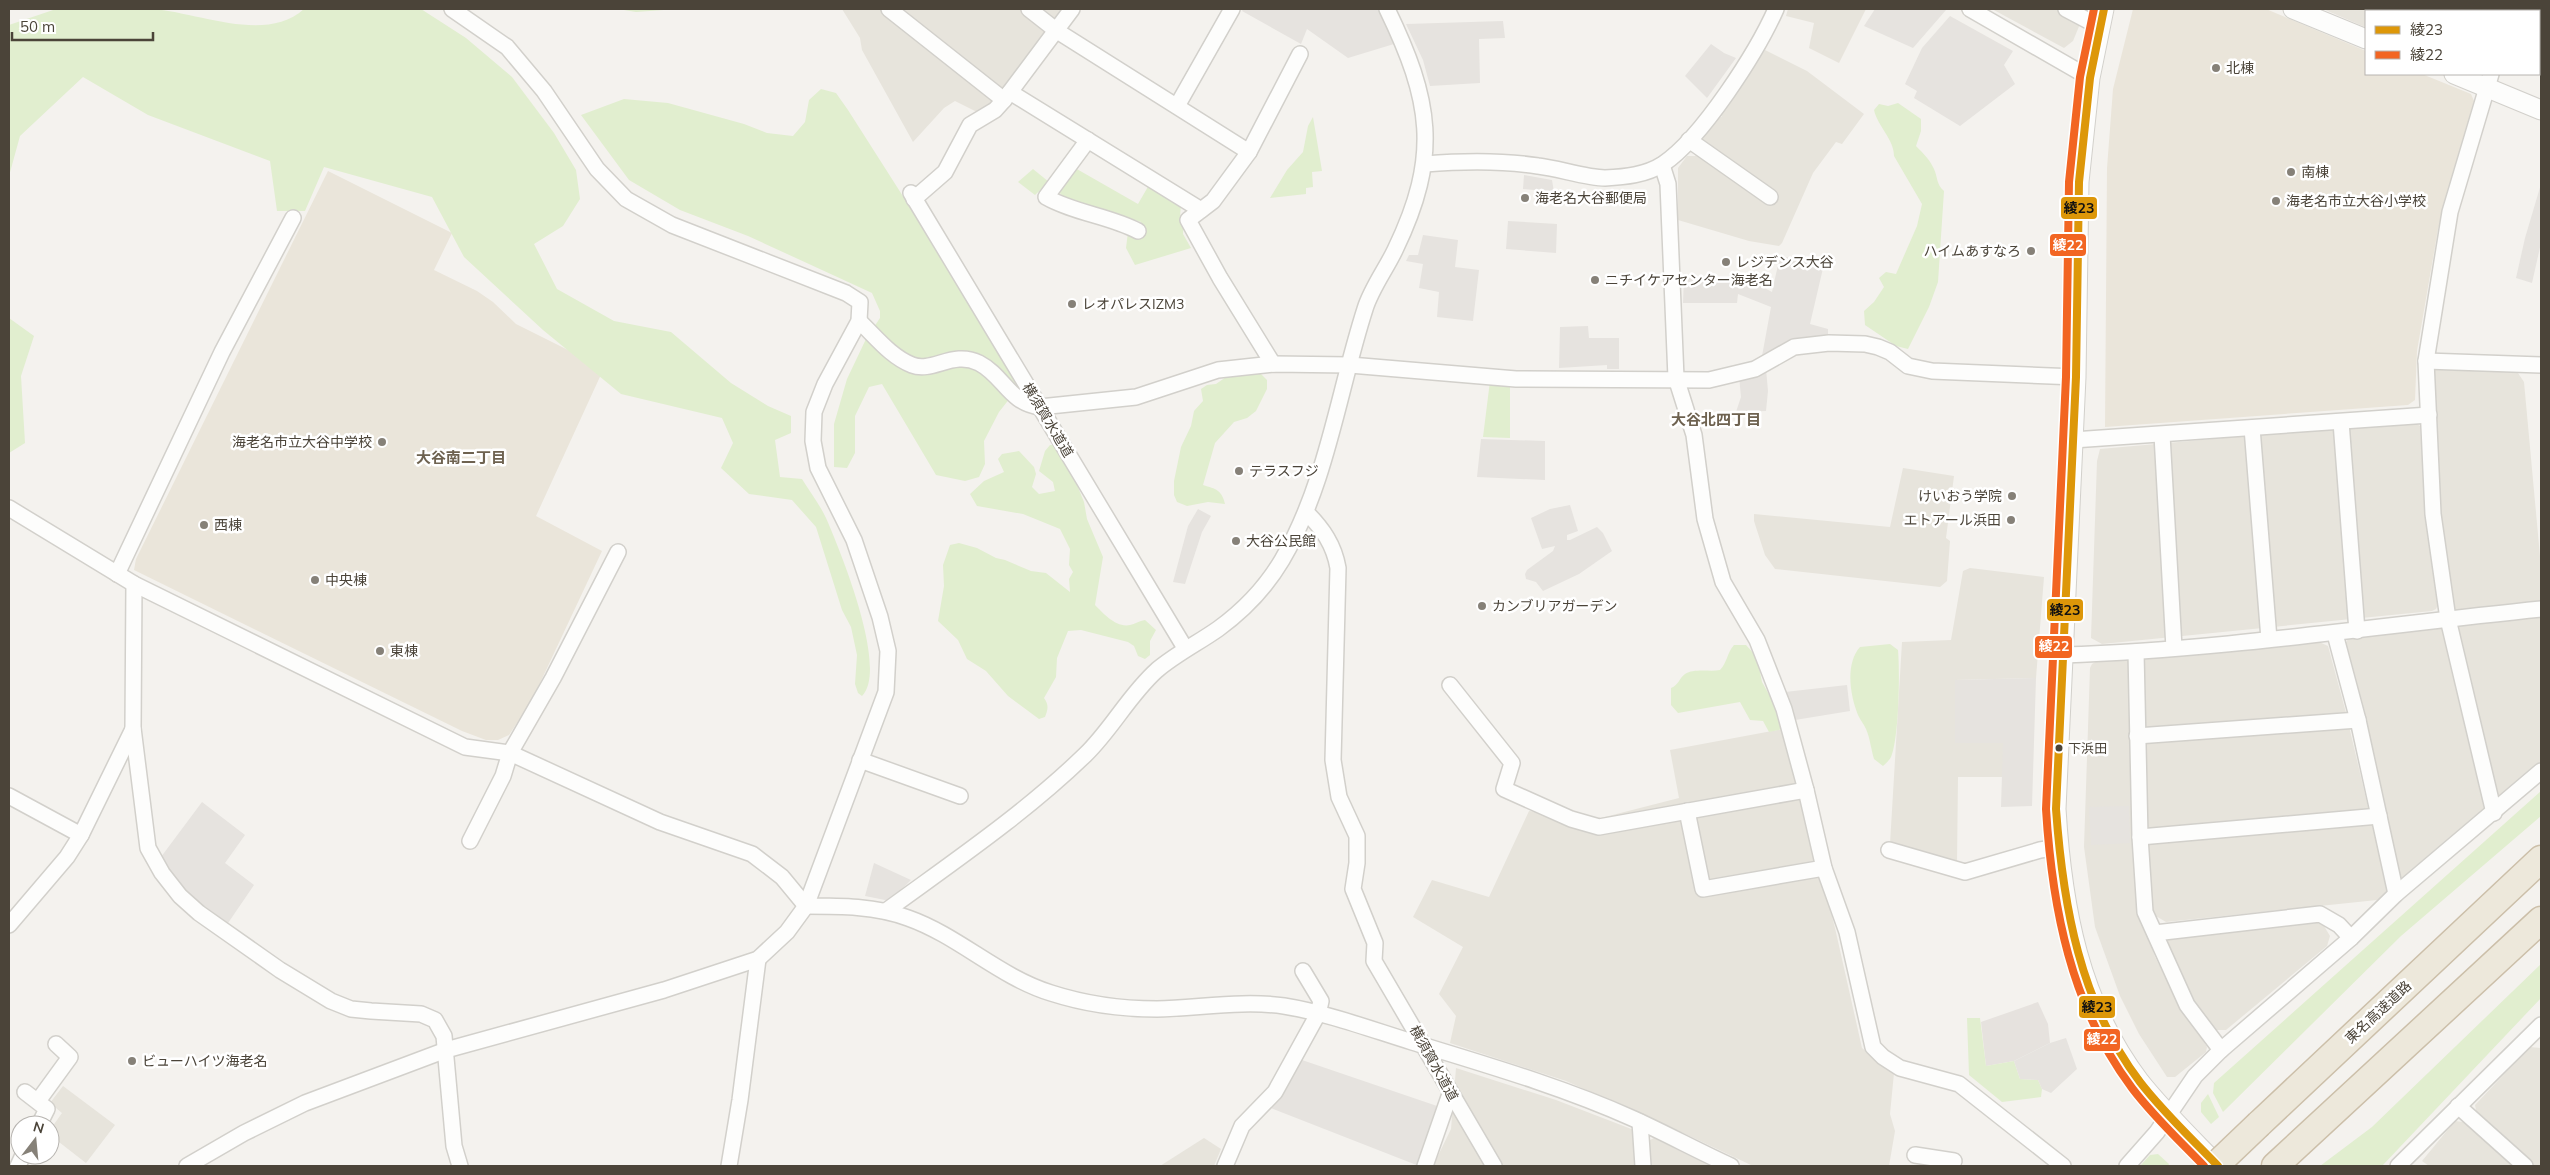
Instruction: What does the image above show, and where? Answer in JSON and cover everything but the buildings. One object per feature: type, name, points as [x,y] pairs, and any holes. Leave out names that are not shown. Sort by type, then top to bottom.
[{"type":"highway","name":"東名高速道路","points":[[2216,1166],[2541,858]]},
{"type":"highway","points":[[2281,1161],[2541,920]]},
{"type":"street","points":[[188,1166],[206,1162],[244,1133],[305,1104],[446,1050],[664,990],[758,959],[787,932],[806,906],[886,692],[888,650],[880,617],[854,540],[818,468],[813,441],[814,412],[825,384],[859,321],[860,302],[846,293],[672,226],[626,199],[597,169],[544,91],[507,47],[452,9]]},
{"type":"street","points":[[1029,9],[1057,31],[1249,152]]},
{"type":"street","points":[[1007,96],[1072,9]]},
{"type":"street","points":[[1177,106],[1232,9]]},
{"type":"street","points":[[886,911],[1009,821],[1086,754],[1135,692],[1160,668],[1185,648],[1215,631],[1253,598],[1281,562],[1306,512],[1321,470],[1365,306],[1396,248],[1421,182],[1425,164],[1425,121],[1418,87],[1407,52],[1387,9]]},
{"type":"street","points":[[1425,164],[1491,160],[1564,169],[1602,178],[1634,176],[1662,165],[1689,140],[1738,74],[1766,30],[1776,9]]},
{"type":"street","points":[[1970,9],[2090,78]]},
{"type":"street","points":[[2066,9],[2100,27]]},
{"type":"street","points":[[2104,9],[2090,78],[2078,182],[2076,377],[2056,809],[2058,847],[2064,895],[2080,968],[2103,1022],[2140,1082],[2216,1166]]},
{"type":"street","points":[[2293,9],[2365,39]]},
{"type":"street","points":[[896,10],[1007,96],[1088,140],[1201,210]]},
{"type":"street","points":[[1273,364],[1220,278],[1188,220],[1213,202],[1249,152],[1300,54]]},
{"type":"street","points":[[2460,75],[2489,80],[2541,110]]},
{"type":"street","points":[[2489,80],[2450,212],[2436,287],[2426,361],[2433,514],[2448,619],[2494,813]]},
{"type":"street","name":"横須賀水道道","points":[[1007,96],[995,110],[970,125],[945,172],[912,196],[1185,648]]},
{"type":"street","points":[[1088,140],[1046,197],[1057,203],[1072,206],[1084,213],[1138,231]]},
{"type":"street","points":[[1689,140],[1770,197]]},
{"type":"street","points":[[1662,165],[1668,184],[1676,378],[1694,435],[1705,520],[1723,582],[1768,664],[1784,709],[1806,790],[1824,868],[1847,932],[1873,1047],[1883,1058],[1900,1068],[1959,1084],[2063,1166]]},
{"type":"street","points":[[117,574],[222,352],[293,218]]},
{"type":"street","points":[[859,321],[887,349],[913,366],[956,358],[969,359],[990,370],[1018,400],[1028,405],[1040,407],[1136,397],[1218,370],[1273,364],[1350,365],[1516,379],[1676,378],[1709,380],[1755,369],[1794,347],[1829,343],[1865,344],[1878,347],[1890,352],[1908,366],[1932,371],[2076,377]]},
{"type":"street","points":[[2426,361],[2541,365]]},
{"type":"street","points":[[2073,440],[2428,415]]},
{"type":"street","points":[[2341,422],[2357,631]]},
{"type":"street","points":[[2252,428],[2268,639]]},
{"type":"street","points":[[2162,435],[2174,648]]},
{"type":"street","points":[[9,508],[134,584],[465,747],[510,753],[660,822],[752,854],[782,877],[806,906]]},
{"type":"street","name":"横須賀水道道","points":[[1306,512],[1320,525],[1330,541],[1338,568],[1333,760],[1339,797],[1357,836],[1358,863],[1353,889],[1375,943],[1374,960],[1426,1046],[1450,1094],[1494,1166]]},
{"type":"street","points":[[470,841],[503,776],[510,753],[553,678],[618,552]]},
{"type":"street","points":[[134,584],[133,728],[148,848],[162,873],[180,896],[198,913],[331,1001],[351,1009],[370,1012],[421,1014],[434,1020],[444,1036],[454,1146],[460,1166]]},
{"type":"street","points":[[2063,655],[2136,652],[2335,634],[2541,609]]},
{"type":"street","points":[[2335,634],[2358,720],[2396,894]]},
{"type":"street","points":[[2136,652],[2140,837],[2145,912],[2187,1006],[2221,1050]]},
{"type":"street","points":[[1450,685],[1512,763],[1504,789],[1571,819],[1599,827],[1806,790]]},
{"type":"street","points":[[2137,736],[2358,720]]},
{"type":"street","points":[[9,925],[67,857],[81,835],[133,728]]},
{"type":"street","points":[[860,760],[960,796]]},
{"type":"street","points":[[2127,1166],[2157,1132],[2195,1076],[2221,1050],[2351,938],[2396,894],[2494,813],[2541,771]]},
{"type":"street","points":[[9,796],[81,835]]},
{"type":"street","points":[[1687,811],[1703,889],[1824,868]]},
{"type":"street","points":[[2140,837],[2379,816]]},
{"type":"street","points":[[1889,850],[1922,862],[1965,872],[2040,850],[2058,847]]},
{"type":"street","points":[[806,906],[836,906],[886,911],[910,918],[946,936],[1017,978],[1050,993],[1088,1002],[1121,1008],[1158,1009],[1249,1004],[1283,1006],[1318,1014],[1499,1068],[1640,1122],[1731,1166]]},
{"type":"street","points":[[2155,933],[2320,914],[2339,925],[2351,938]]},
{"type":"street","points":[[729,1166],[740,1100],[758,959]]},
{"type":"street","points":[[1225,1166],[1242,1126],[1275,1092],[1318,1014],[1321,1001],[1303,972]]},
{"type":"street","points":[[2398,1166],[2458,1106],[2539,1032]]},
{"type":"street","points":[[38,1101],[70,1057],[56,1044]]},
{"type":"street","points":[[25,1092],[47,1109],[44,1115]]},
{"type":"street","points":[[1425,1166],[1450,1094]]},
{"type":"street","points":[[2458,1106],[2525,1166]]},
{"type":"street","points":[[1640,1122],[1643,1166]]},
{"type":"street","points":[[1915,1154],[1934,1162],[1954,1160]]},
{"type":"shaded area","points":[[842,9],[1020,9],[1044,28],[1048,35],[983,115],[955,101],[944,108],[913,142],[862,50],[860,38]]},
{"type":"shaded area","points":[[1039,9],[1066,9],[1054,20]]},
{"type":"shaded area","points":[[1243,9],[1378,9],[1394,44],[1348,58],[1307,29],[1301,44],[1242,11]]},
{"type":"shaded area","points":[[1788,9],[1866,9],[1839,63],[1809,48],[1814,23],[1786,16]]},
{"type":"shaded area","points":[[1875,9],[1946,10],[1913,48],[1864,26]]},
{"type":"shaded area","points":[[1992,9],[2056,9],[2075,18],[2080,24],[2073,41],[2064,48]]},
{"type":"shaded area","name":"海老名市立大谷小学校","points":[[2133,9],[2266,9],[2365,51],[2365,75],[2424,75],[2471,94],[2474,101],[2438,229],[2417,351],[2415,400],[2408,405],[2105,427],[2107,168],[2113,89]]},
{"type":"shaded area","points":[[2323,9],[2379,9],[2365,10],[2365,27]]},
{"type":"shaded area","points":[[2392,9],[2514,9],[2514,10]]},
{"type":"shaded area","points":[[1950,16],[2013,51],[2004,65],[2015,84],[1960,126],[1914,98],[1917,91],[1905,84],[1922,48]]},
{"type":"shaded area","points":[[1503,21],[1505,38],[1479,39],[1480,83],[1430,86],[1423,60],[1406,24]]},
{"type":"shaded area","points":[[1711,44],[1724,53],[1736,58],[1707,98],[1685,76]]},
{"type":"shaded area","points":[[1765,50],[1807,71],[1864,114],[1842,144],[1836,142],[1813,173],[1779,246],[1749,241],[1678,220],[1678,168],[1687,156],[1695,156],[1703,146],[1702,139],[1719,116],[1722,117],[1719,112]]},
{"type":"shaded area","name":"海老名市立大谷中学校","points":[[328,171],[452,233],[434,270],[477,291],[493,302],[516,324],[604,368],[536,516],[602,551],[532,700],[509,735],[498,740],[486,740],[462,731],[134,570],[136,559]]},
{"type":"shaded area","points":[[1524,175],[1552,180],[1554,192],[1523,189]]},
{"type":"shaded area","points":[[2541,184],[2541,243],[2532,283],[2516,278],[2525,238]]},
{"type":"shaded area","points":[[1508,221],[1557,224],[1556,253],[1506,249]]},
{"type":"shaded area","points":[[1423,235],[1458,240],[1455,267],[1479,270],[1473,321],[1437,317],[1439,292],[1419,288],[1423,264],[1406,261],[1409,255],[1418,255]]},
{"type":"shaded area","points":[[1780,256],[1824,264],[1810,324],[1828,329],[1828,340],[1788,343],[1762,356],[1771,307],[1738,294],[1737,303],[1683,303],[1684,277],[1757,284],[1772,292]]},
{"type":"shaded area","points":[[1588,326],[1589,338],[1619,338],[1619,369],[1607,369],[1607,365],[1559,368],[1560,327]]},
{"type":"shaded area","points":[[2436,367],[2516,370],[2524,382],[2541,567],[2541,600],[2461,612],[2456,610],[2453,605],[2438,519],[2431,375]]},
{"type":"shaded area","points":[[1766,369],[1768,391],[1766,411],[1736,412],[1741,397],[1739,376]]},
{"type":"shaded area","points":[[2413,421],[2420,426],[2427,527],[2438,605],[2436,609],[2432,611],[2102,644],[2091,638],[2097,461],[2100,449]]},
{"type":"shaded area","points":[[1481,439],[1545,441],[1545,480],[1477,477]]},
{"type":"shaded area","points":[[1903,468],[1954,476],[1946,538],[1950,541],[1947,581],[1940,587],[1775,569],[1765,555],[1754,521],[1754,514],[1890,527]]},
{"type":"shaded area","points":[[1570,505],[1578,531],[1567,535],[1567,540],[1597,527],[1603,533],[1612,551],[1579,574],[1543,591],[1536,582],[1526,579],[1525,574],[1527,570],[1553,551],[1555,546],[1542,549],[1531,518],[1550,509]]},
{"type":"shaded area","points":[[1198,509],[1211,516],[1202,532],[1185,584],[1173,582],[1188,526]]},
{"type":"shaded area","points":[[1970,568],[2044,577],[2036,678],[1955,680],[1955,743],[2003,743],[2003,777],[1958,777],[1957,863],[1890,844],[1902,642],[1951,640],[1963,571]]},
{"type":"shaded area","points":[[2541,617],[2541,764],[2408,880],[2401,878],[2343,648],[2348,639]]},
{"type":"shaded area","points":[[2317,641],[2328,646],[2345,709],[2387,888],[2385,896],[2377,900],[2166,922],[2149,912],[2141,663],[2144,657]]},
{"type":"shaded area","points":[[2126,659],[2129,663],[2140,912],[2155,957],[2175,996],[2207,1047],[2206,1052],[2175,1077],[2167,1077],[2139,1034],[2120,996],[2095,927],[2084,847],[2090,668],[2092,664],[2099,660]]},
{"type":"shaded area","points":[[2036,678],[2032,806],[2001,807],[2003,743],[1955,743],[1955,680]]},
{"type":"shaded area","points":[[1847,685],[1850,711],[1795,720],[1785,692]]},
{"type":"shaded area","points":[[1783,729],[1835,928],[1862,1048],[1894,1073],[1890,1114],[1895,1131],[1889,1166],[1753,1166],[1566,1081],[1450,1043],[1456,1016],[1439,994],[1463,947],[1413,917],[1432,880],[1489,897],[1529,811],[1597,819],[1679,798],[1670,750]]},
{"type":"shaded area","points":[[202,802],[245,835],[225,863],[254,885],[226,926],[174,879],[161,857]]},
{"type":"shaded area","points":[[2129,806],[2130,843],[2091,845],[2089,807]]},
{"type":"shaded area","points":[[874,863],[911,880],[890,901],[865,896]]},
{"type":"shaded area","points":[[2316,922],[2324,926],[2330,936],[2327,946],[2226,1030],[2215,1030],[2190,1001],[2166,945],[2169,937],[2194,931]]},
{"type":"shaded area","points":[[2038,1002],[2048,1024],[2050,1043],[2014,1061],[1986,1066],[1981,1022]]},
{"type":"shaded area","points":[[2066,1038],[2077,1069],[2051,1093],[2042,1089],[2038,1080],[2020,1079],[2014,1061],[2050,1043]]},
{"type":"shaded area","points":[[2530,1047],[2541,1048],[2541,1166],[2534,1166],[2477,1115],[2475,1105]]},
{"type":"shaded area","points":[[1302,1060],[1440,1107],[1419,1166],[1268,1107],[1283,1091]]},
{"type":"shaded area","points":[[1456,1068],[1556,1100],[1634,1130],[1637,1166],[1433,1166],[1451,1129]]},
{"type":"shaded area","points":[[63,1086],[115,1125],[86,1163],[60,1143],[60,1116],[62,1113],[50,1103]]},
{"type":"shaded area","points":[[2455,1121],[2463,1122],[2517,1166],[2429,1166],[2422,1161]]},
{"type":"shaded area","points":[[1204,1138],[1221,1149],[1214,1166],[1160,1166]]},
{"type":"shaded area","points":[[1654,1138],[1710,1166],[1648,1166],[1646,1142]]},
{"type":"green space","points":[[140,8],[170,11],[251,25],[270,24],[288,19],[304,9],[421,9],[466,38],[512,77],[554,133],[576,170],[580,199],[563,226],[534,244],[557,289],[614,321],[671,332],[731,383],[768,406],[791,416],[791,433],[775,440],[780,477],[802,479],[824,513],[851,581],[866,636],[870,661],[869,682],[862,696],[858,693],[855,684],[857,655],[851,627],[842,610],[816,527],[792,500],[749,494],[721,468],[733,443],[722,418],[621,394],[543,330],[464,257],[432,197],[324,167],[305,211],[277,211],[270,161],[148,115],[83,77],[20,136],[9,176],[9,25],[56,9]]},
{"type":"green space","points":[[618,9],[677,9],[636,12]]},
{"type":"green space","points":[[821,89],[836,93],[848,110],[1022,383],[999,412],[984,441],[985,464],[979,477],[965,481],[936,475],[882,384],[869,387],[855,416],[855,453],[847,468],[834,467],[834,424],[847,379],[866,339],[880,318],[880,311],[872,293],[748,236],[680,210],[629,180],[581,115],[624,99],[668,103],[744,124],[767,133],[793,136],[805,122],[809,100]]},
{"type":"green space","points":[[1898,103],[1921,119],[1921,131],[1916,146],[1930,163],[1938,183],[1944,191],[1938,282],[1929,307],[1908,349],[1896,346],[1865,325],[1864,311],[1874,302],[1884,287],[1879,278],[1886,272],[1896,274],[1917,226],[1922,204],[1894,156],[1889,138],[1874,110],[1879,104],[1888,106]]},
{"type":"green space","points":[[1313,117],[1322,171],[1312,172],[1313,187],[1306,188],[1306,194],[1270,198],[1287,170],[1303,152],[1308,126]]},
{"type":"green space","points":[[1075,168],[1138,204],[1149,185],[1181,204],[1180,217],[1184,217],[1183,234],[1191,248],[1135,265],[1126,248],[1128,232],[1137,233],[1141,222],[1084,207],[1064,197],[1058,191]]},
{"type":"green space","points":[[1033,169],[1049,182],[1035,195],[1018,182]]},
{"type":"green space","points":[[9,318],[34,336],[21,376],[25,443],[9,453]]},
{"type":"green space","points":[[1259,372],[1267,380],[1267,389],[1256,411],[1247,418],[1234,422],[1215,443],[1203,485],[1218,491],[1225,504],[1208,502],[1187,506],[1177,502],[1174,495],[1174,481],[1181,447],[1191,426],[1194,411],[1203,401],[1201,389],[1207,385],[1216,384],[1229,375]]},
{"type":"green space","points":[[1490,381],[1510,382],[1510,438],[1483,437]]},
{"type":"green space","points":[[1050,445],[1058,445],[1069,465],[1084,502],[1087,519],[1103,557],[1095,605],[1115,622],[1130,625],[1145,620],[1156,630],[1150,641],[1150,655],[1145,659],[1138,656],[1134,646],[1128,642],[1081,630],[1068,631],[1057,658],[1056,677],[1044,698],[1047,705],[1046,714],[1045,717],[1039,719],[1008,696],[986,671],[967,659],[958,640],[938,621],[944,586],[943,565],[950,545],[959,543],[977,548],[996,558],[1031,571],[1046,573],[1070,592],[1069,579],[1073,572],[1069,565],[1070,549],[1060,529],[1023,514],[977,506],[970,494],[984,481],[1004,472],[998,459],[1002,454],[1019,451],[1034,467],[1036,474],[1032,487],[1039,494],[1055,491],[1053,482],[1039,471],[1045,451]]},
{"type":"green space","points":[[1890,644],[1898,650],[1898,705],[1894,748],[1890,758],[1883,766],[1874,759],[1867,732],[1855,707],[1850,680],[1852,662],[1860,647]]},
{"type":"green space","points":[[1734,645],[1746,645],[1757,657],[1762,682],[1784,721],[1783,729],[1769,732],[1763,721],[1750,720],[1740,702],[1678,713],[1671,705],[1671,688],[1683,676],[1693,671],[1720,670]]},
{"type":"green space","points":[[2541,791],[2541,816],[2401,936],[2223,1112],[2213,1093],[2214,1083]]},
{"type":"green space","points":[[2541,964],[2541,998],[2382,1166],[2320,1166],[2372,1127]]},
{"type":"green space","points":[[1967,1018],[1980,1018],[1986,1066],[2014,1061],[2020,1079],[2038,1080],[2042,1089],[2041,1097],[2002,1102],[1969,1075]]},
{"type":"green space","points":[[2208,1094],[2219,1117],[2211,1124],[2201,1112],[2201,1103]]},
{"type":"green space","points":[[2158,1154],[2169,1164],[2168,1166],[2140,1166],[2150,1155]]},
{"type":"transit line","name":"綾22","points":[[2094,9],[2080,77],[2069,182],[2066,377],[2046,809],[2049,846],[2053,883],[2068,955],[2094,1024],[2111,1057],[2132,1088],[2204,1166]]},
{"type":"transit line","name":"綾23","points":[[2104,9],[2090,78],[2079,182],[2076,377],[2056,809],[2059,845],[2070,917],[2078,952],[2103,1020],[2119,1052],[2140,1082],[2168,1115],[2218,1166]]},
{"type":"place","name":"北棟","points":[[2216,68]]},
{"type":"place","name":"南棟","points":[[2291,172]]},
{"type":"place","name":"海老名大谷郵便局","points":[[1525,198]]},
{"type":"place","name":"海老名市立大谷小学校","points":[[2276,201]]},
{"type":"place","name":"ハイムあすなろ","points":[[2031,251]]},
{"type":"place","name":"レジデンス大谷","points":[[1726,262]]},
{"type":"place","name":"ニチイケアセンター海老名","points":[[1595,280]]},
{"type":"place","name":"レオパレスIZM3","points":[[1072,304]]},
{"type":"place","name":"海老名市立大谷中学校","points":[[382,442]]},
{"type":"place","name":"テラスフジ","points":[[1239,471]]},
{"type":"place","name":"けいおう学院","points":[[2012,496]]},
{"type":"place","name":"エトアール浜田","points":[[2011,520]]},
{"type":"place","name":"西棟","points":[[204,525]]},
{"type":"place","name":"大谷公民館","points":[[1236,541]]},
{"type":"place","name":"中央棟","points":[[315,580]]},
{"type":"place","name":"カンブリアガーデン","points":[[1482,606]]},
{"type":"place","name":"東棟","points":[[380,651]]},
{"type":"place","name":"下浜田","points":[[2059,748]]},
{"type":"place","name":"ビューハイツ海老名","points":[[132,1061]]},
{"type":"district","name":"大谷北四丁目","points":[[1716,419]]},
{"type":"district","name":"大谷南二丁目","points":[[461,457]]}]
